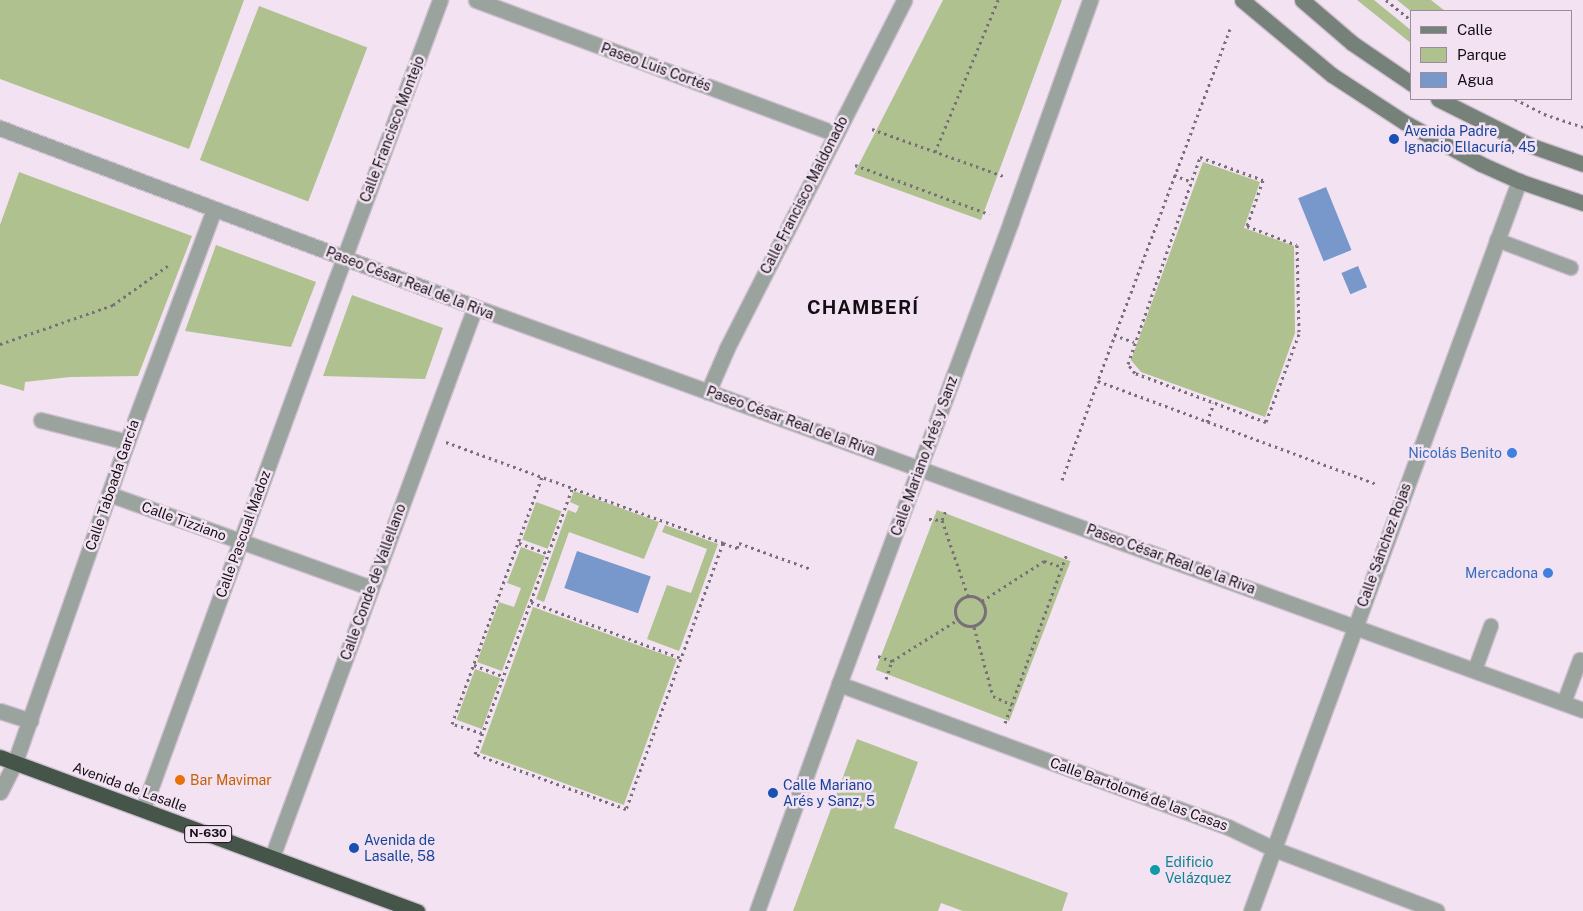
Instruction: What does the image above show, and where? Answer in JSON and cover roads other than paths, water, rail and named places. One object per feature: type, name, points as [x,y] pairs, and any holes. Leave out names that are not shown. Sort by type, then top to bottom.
[{"type":"highway","name":"Avenida de Lasalle","points":[[0,757],[417,911]]},
{"type":"main road","points":[[1242,0],[1332,75],[1388,112],[1439,142],[1519,181],[1583,203]]},
{"type":"main road","points":[[1302,0],[1352,43],[1410,83]]},
{"type":"main road","points":[[1440,100],[1532,146],[1583,164]]},
{"type":"street","name":"Calle Francisco Montejo","points":[[344,258],[440,0]]},
{"type":"street","name":"Paseo Luis Cortés","points":[[476,0],[836,134]]},
{"type":"street","name":"Calle Francisco Maldonado","points":[[708,392],[727,348],[904,0]]},
{"type":"street","name":"Calle Mariano Arés y Sanz","points":[[757,911],[838,684],[920,468],[1090,0]]},
{"type":"street","name":"Paseo César Real de la Riva","points":[[0,128],[475,307],[1583,710]]},
{"type":"street","name":"Calle Sánchez Rojas","points":[[1251,911],[1354,626],[1519,181]]},
{"type":"street","name":"Calle Taboada García","points":[[0,792],[15,762],[127,442],[214,210]]},
{"type":"street","name":"Calle Pascual Madoz","points":[[143,809],[344,258]]},
{"type":"street","name":"Calle Conde de Vallellano","points":[[272,857],[475,307]]},
{"type":"street","points":[[41,420],[127,442]]},
{"type":"street","name":"Calle Tizziano","points":[[109,494],[371,588]]},
{"type":"street","name":"Calle Bartolomé de las Casas","points":[[838,684],[1228,827],[1274,850],[1437,911]]},
{"type":"street","points":[[0,711],[30,721]]},
{"type":"lane","points":[[1497,240],[1571,268]]},
{"type":"lane","points":[[1475,670],[1491,626]]},
{"type":"lane","points":[[1564,703],[1580,660]]},
{"type":"water","points":[[1326,187],[1351,250],[1324,261],[1298,198]]},
{"type":"water","points":[[1358,266],[1367,287],[1350,294],[1341,273]]},
{"type":"water","points":[[577,551],[651,576],[638,613],[564,588]]},
{"type":"place","name":"Avenida Padre Ignacio Ellacuría, 45","points":[[1394,139]]},
{"type":"place","name":"Nicolás Benito","points":[[1512,453]]},
{"type":"place","name":"Mercadona","points":[[1548,573]]},
{"type":"place","name":"Bar Mavimar","points":[[180,780]]},
{"type":"place","name":"Calle Mariano Arés y Sanz, 5","points":[[773,793]]},
{"type":"place","name":"Avenida de Lasalle, 58","points":[[354,848]]},
{"type":"place","name":"Edificio Velázquez","points":[[1155,870]]},
{"type":"district","name":"CHAMBERÍ","points":[[863,308]]}]
